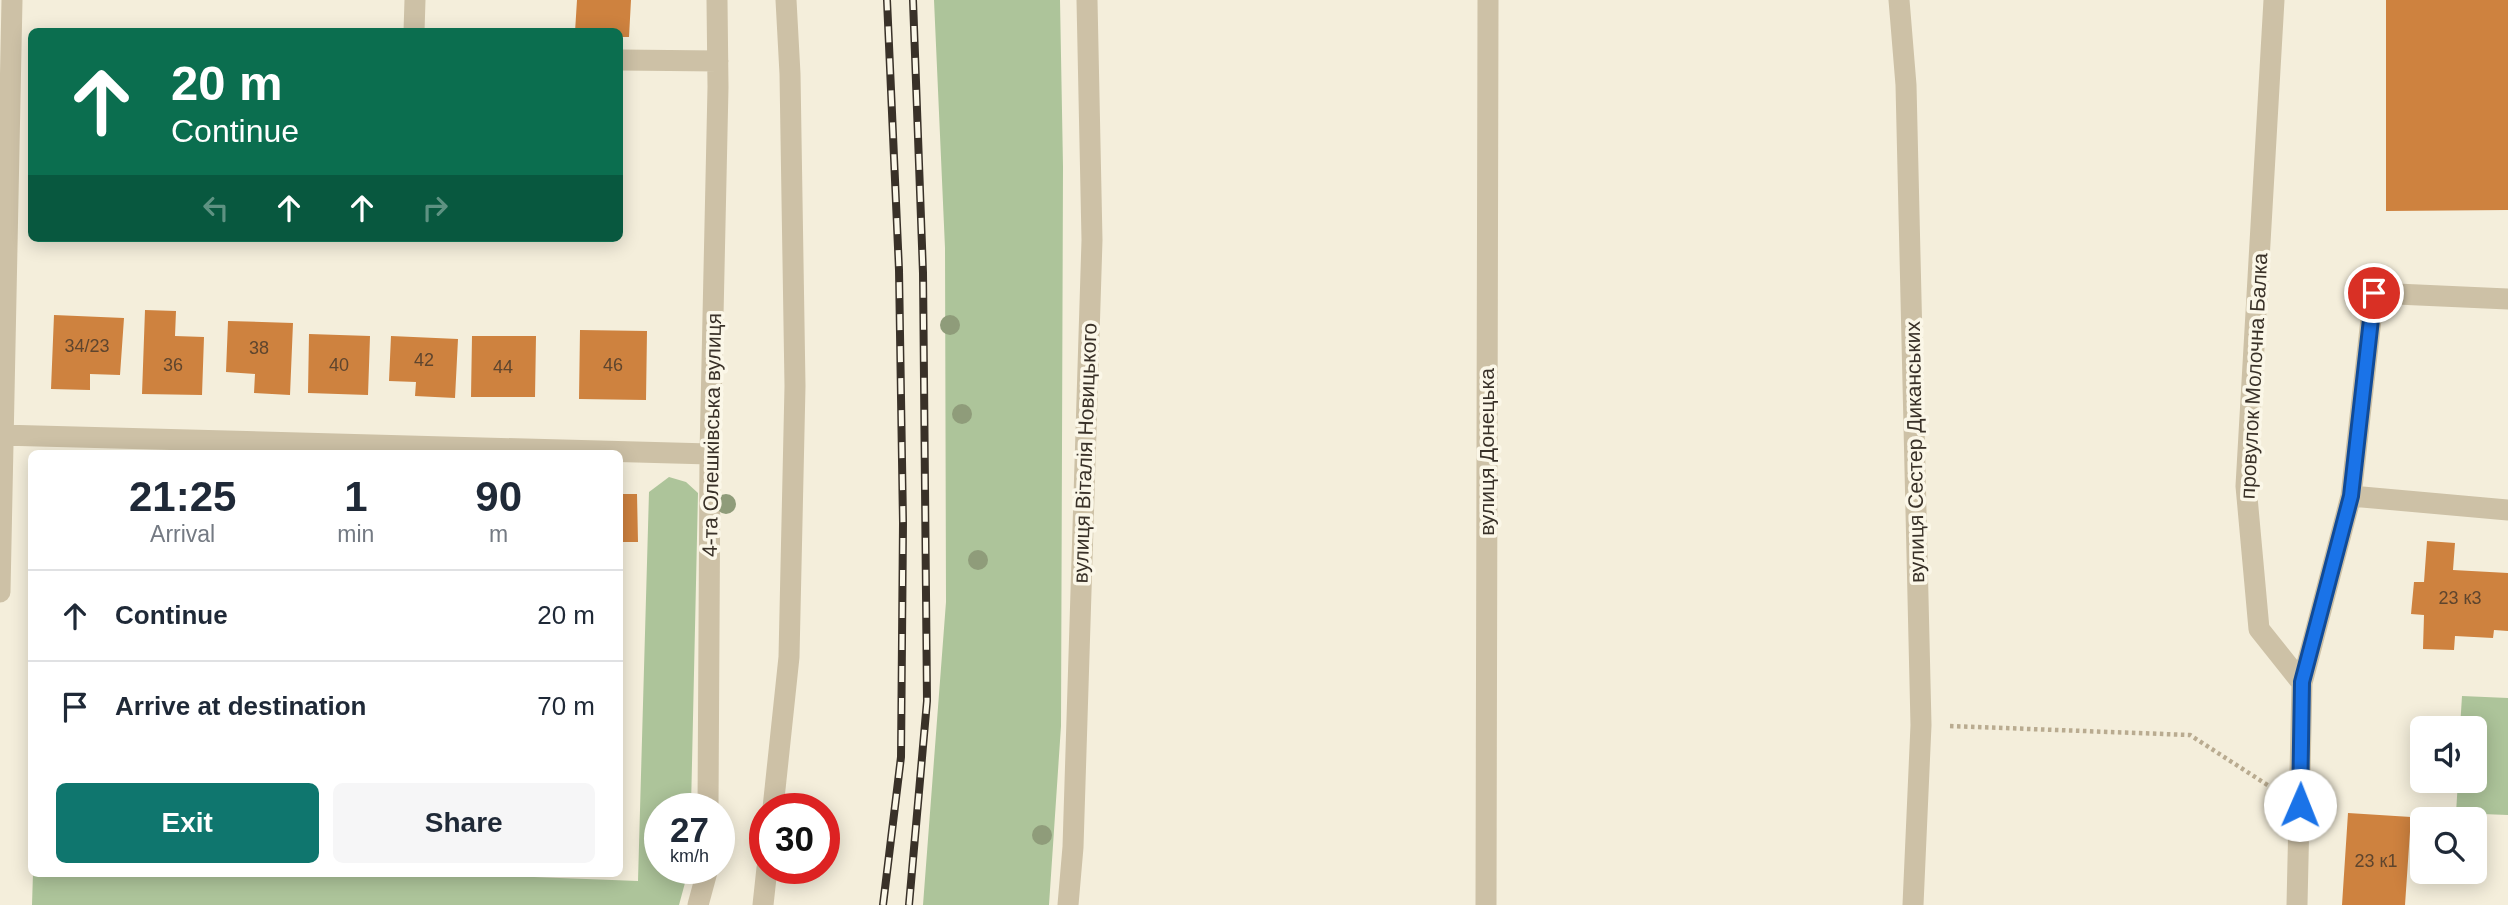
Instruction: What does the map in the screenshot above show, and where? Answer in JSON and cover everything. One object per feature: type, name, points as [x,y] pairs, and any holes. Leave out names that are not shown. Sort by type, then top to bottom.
[{"type":"street","points":[[0,592],[12,0]]},
{"type":"street","points":[[414,28],[415,0]]},
{"type":"street","name":"4-та Олешківська вулиця","points":[[708,793],[717,0]]},
{"type":"street","points":[[775,793],[789,657],[795,399],[786,0]]},
{"type":"street","name":"вулиця Віталія Новицького","points":[[1068,905],[1073,847],[1092,240],[1087,0]]},
{"type":"street","name":"вулиця Донецька","points":[[1486,905],[1488,0]]},
{"type":"street","name":"вулиця Сестер Диканських","points":[[1899,0],[1906,85],[1921,725],[1913,905]]},
{"type":"street","name":"провулок Молочна Балка","points":[[2274,0],[2246,486],[2259,629],[2302,682]]},
{"type":"street","points":[[623,60],[718,61]]},
{"type":"street","points":[[2297,905],[2302,682],[2351,496],[2374,293],[2508,299]]},
{"type":"street","points":[[2,435],[561,450]]},
{"type":"street","points":[[623,452],[710,454]]},
{"type":"street","points":[[2351,496],[2508,510]]},
{"type":"street","points":[[699,903],[704,884]]},
{"type":"street","points":[[763,905],[765,884]]},
{"type":"path","points":[[1921,725],[2190,735],[2300,805]]},
{"type":"green space","points":[[934,0],[1060,0],[1063,167],[1061,726],[1049,905],[923,905],[946,602],[945,248]]},
{"type":"green space","points":[[669,477],[686,482],[698,493],[691,793],[644,793],[644,884],[685,884],[679,905],[32,905],[33,877],[535,877],[638,881],[649,492]]},
{"type":"green space","points":[[2462,696],[2508,698],[2508,815],[2487,814],[2487,807],[2456,807],[2457,793],[2487,793],[2487,716],[2461,716]]},
{"type":"building","points":[[577,0],[631,0],[629,37],[623,37],[623,28],[575,28]]},
{"type":"building","points":[[2386,0],[2508,0],[2508,210],[2386,211]]},
{"type":"building","points":[[145,310],[176,311],[175,336],[204,337],[202,395],[142,394]]},
{"type":"building","points":[[54,315],[124,318],[120,375],[90,374],[90,390],[51,389]]},
{"type":"building","points":[[228,321],[293,323],[290,395],[254,393],[255,374],[226,372]]},
{"type":"building","points":[[580,330],[647,331],[646,400],[579,399]]},
{"type":"building","points":[[309,334],[370,336],[368,395],[308,393]]},
{"type":"building","points":[[391,336],[458,339],[455,398],[415,396],[416,382],[389,381]]},
{"type":"building","points":[[472,336],[536,336],[535,397],[471,397]]},
{"type":"building","points":[[623,494],[637,494],[638,542],[623,542]]},
{"type":"building","points":[[2427,541],[2455,543],[2453,570],[2508,573],[2508,631],[2494,630],[2493,638],[2455,636],[2454,650],[2423,649],[2424,615],[2411,614],[2414,582],[2424,582]]},
{"type":"building","points":[[2348,813],[2410,817],[2405,905],[2342,905]]},
{"type":"railway","points":[[883,905],[901,757],[903,523],[899,270],[887,0]]},
{"type":"railway","points":[[909,905],[927,701],[923,273],[913,0]]},
{"type":"route","points":[[2300,805],[2302,682],[2351,496],[2374,293]]}]
